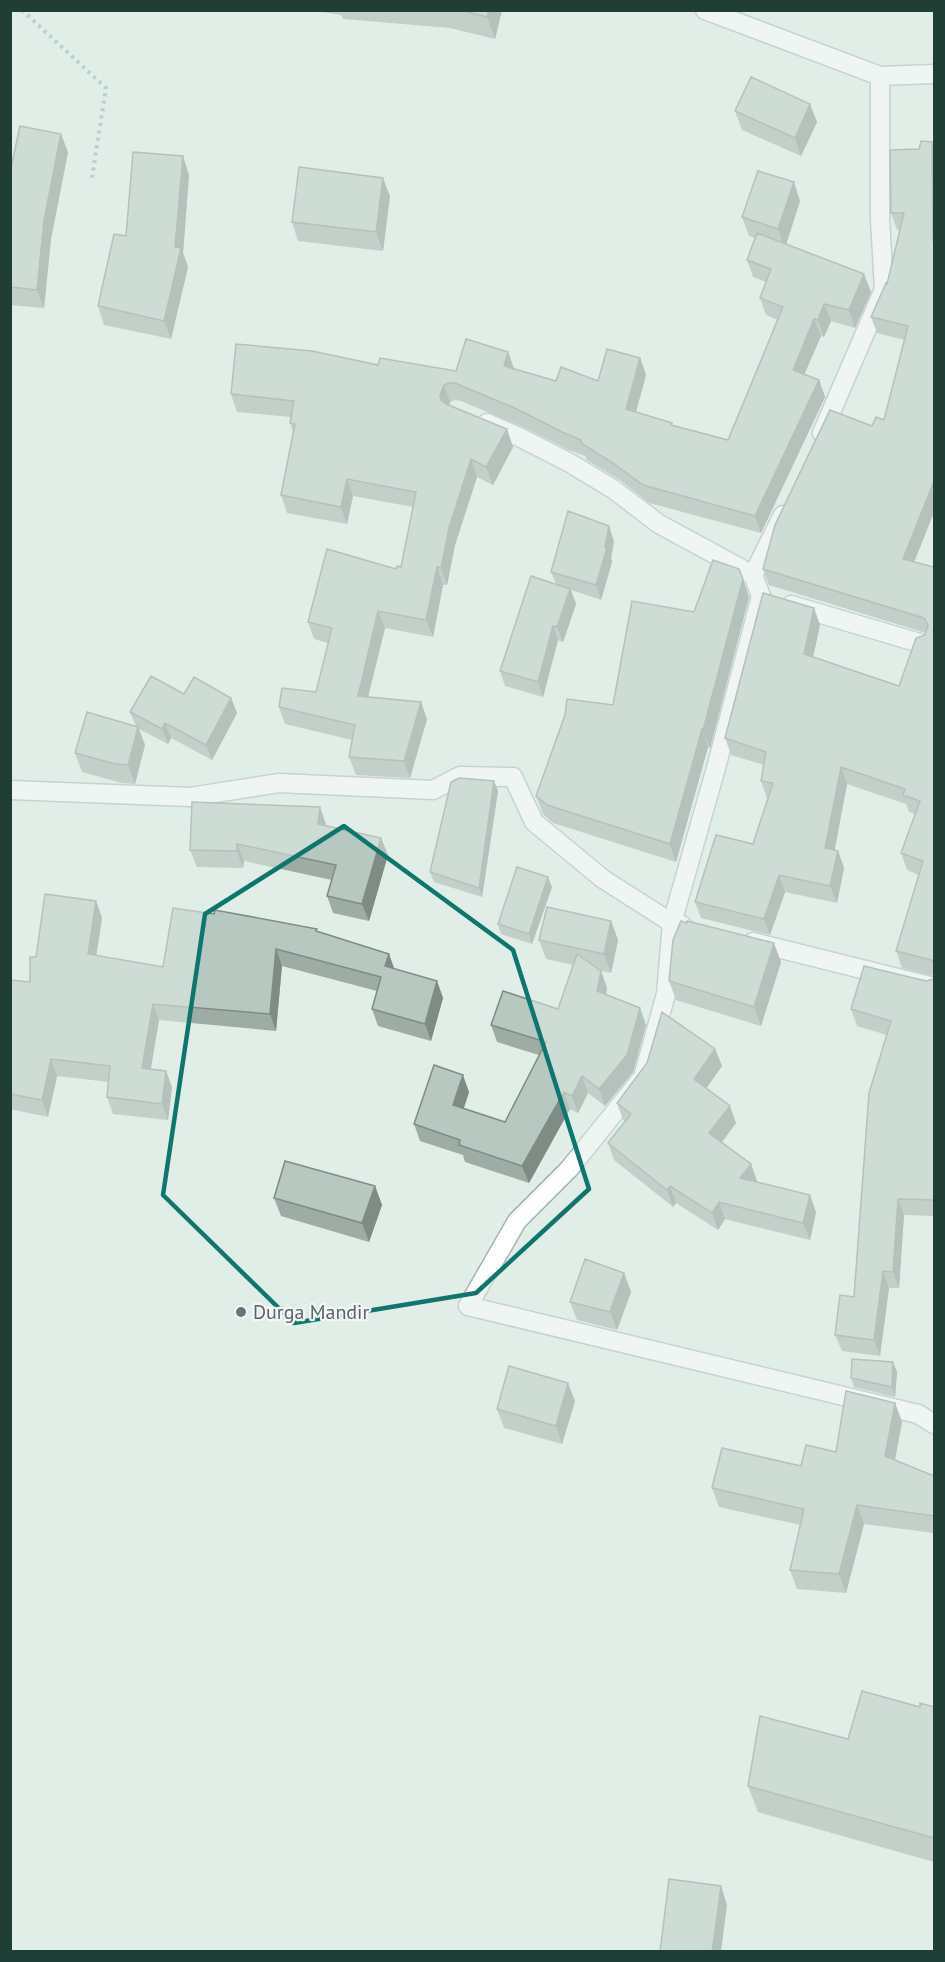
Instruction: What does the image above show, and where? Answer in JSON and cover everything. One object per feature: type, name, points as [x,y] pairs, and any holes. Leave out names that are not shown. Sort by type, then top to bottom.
[{"type":"street","points":[[705,10],[880,76],[934,74]]},
{"type":"street","points":[[815,448],[884,289],[880,219],[880,76]]},
{"type":"street","points":[[468,415],[519,437],[570,463],[613,489],[659,524],[753,575],[760,596],[672,922],[666,994],[643,1077],[569,1169],[517,1221],[468,1306],[918,1414],[934,1424]]},
{"type":"street","points":[[753,575],[789,501]]},
{"type":"street","points":[[760,596],[923,644]]},
{"type":"street","points":[[10,790],[190,797],[279,783],[433,790],[460,776],[513,777],[534,822],[603,879],[672,922],[695,928]]},
{"type":"street","points":[[741,939],[934,987]]},
{"type":"path","points":[[22,10],[106,88],[92,178]]},
{"type":"highlighted area","points":[[344,826],[513,950],[589,1189],[476,1293],[294,1323],[163,1195],[205,914]]},
{"type":"building","points":[[460,10],[489,10],[487,17]]},
{"type":"building","points":[[751,77],[810,104],[795,138],[735,111]]},
{"type":"building","points":[[20,126],[61,134],[44,220],[37,290],[10,287],[10,173]]},
{"type":"building","points":[[921,141],[932,142],[934,481],[903,559],[934,567],[934,963],[931,960],[896,951],[923,861],[901,853],[920,801],[903,795],[905,789],[841,767],[825,848],[838,851],[830,886],[779,875],[764,919],[695,902],[716,835],[753,844],[773,783],[761,781],[766,752],[725,738],[763,593],[814,608],[804,654],[899,686],[916,638],[925,635],[928,625],[924,618],[763,569],[775,525],[830,410],[872,426],[876,417],[884,420],[908,326],[871,317],[887,284],[904,213],[891,213],[890,150],[919,149]]},
{"type":"building","points":[[133,152],[183,156],[175,247],[181,248],[164,321],[98,306],[114,234],[126,236]]},
{"type":"building","points":[[299,167],[383,178],[376,232],[292,222]]},
{"type":"building","points":[[758,171],[794,182],[778,229],[742,217]]},
{"type":"building","points":[[757,233],[864,274],[849,310],[824,304],[818,320],[814,319],[793,370],[819,380],[755,516],[643,485],[581,443],[581,440],[517,409],[455,383],[444,385],[440,395],[441,400],[446,404],[507,429],[486,467],[471,459],[449,528],[441,568],[437,567],[426,620],[378,611],[358,696],[421,702],[404,761],[349,757],[355,725],[279,707],[282,688],[316,692],[332,628],[308,622],[327,549],[396,569],[397,566],[401,567],[416,492],[347,479],[341,507],[281,495],[295,424],[290,423],[294,401],[231,394],[236,344],[312,351],[378,365],[380,358],[456,371],[466,339],[508,352],[504,366],[556,381],[561,367],[598,381],[607,349],[640,358],[626,409],[672,423],[671,425],[728,440],[783,307],[760,298],[771,269],[747,260]]},
{"type":"building","points":[[568,511],[609,526],[605,547],[607,548],[596,585],[551,572]]},
{"type":"building","points":[[713,560],[739,569],[743,579],[670,844],[547,805],[536,796],[565,715],[567,699],[613,705],[632,601],[694,612]]},
{"type":"building","points":[[531,576],[570,589],[557,627],[553,626],[538,682],[500,671]]},
{"type":"building","points":[[151,676],[184,694],[194,677],[231,698],[206,745],[165,723],[162,729],[130,712]]},
{"type":"building","points":[[87,712],[138,727],[128,765],[115,764],[75,753]]},
{"type":"building","points":[[459,778],[494,781],[479,888],[430,872],[451,782]]},
{"type":"building","points":[[192,802],[320,807],[318,824],[381,838],[362,904],[327,896],[336,865],[237,844],[237,851],[190,850]]},
{"type":"building","points":[[517,867],[548,877],[529,934],[498,924]]},
{"type":"building","points":[[45,894],[96,901],[88,954],[163,967],[173,908],[214,914],[215,910],[317,929],[316,931],[389,954],[385,966],[437,981],[425,1024],[372,1009],[381,977],[276,949],[270,1014],[153,1004],[142,1068],[166,1071],[162,1104],[107,1097],[110,1066],[51,1059],[42,1100],[10,1094],[10,980],[30,982],[30,957],[36,957]]},
{"type":"building","points":[[547,907],[611,921],[604,954],[539,940]]},
{"type":"building","points":[[681,921],[774,943],[754,1007],[669,981],[673,940]]},
{"type":"building","points":[[577,954],[601,971],[597,991],[640,1008],[627,1055],[599,1089],[582,1076],[572,1096],[564,1092],[522,1166],[459,1145],[460,1140],[414,1124],[434,1065],[463,1075],[453,1105],[505,1122],[546,1042],[491,1025],[503,991],[558,1009]]},
{"type":"building","points":[[864,966],[926,981],[934,979],[934,1200],[898,1199],[893,1272],[883,1271],[874,1340],[835,1335],[840,1295],[854,1297],[869,1093],[891,1021],[851,1009]]},
{"type":"building","points":[[662,1012],[715,1049],[694,1079],[730,1106],[709,1133],[751,1164],[740,1178],[810,1195],[803,1223],[719,1202],[712,1213],[670,1186],[667,1190],[608,1143],[631,1114],[617,1103],[647,1063]]},
{"type":"building","points":[[285,1161],[375,1186],[362,1223],[274,1198]]},
{"type":"building","points":[[585,1259],[624,1273],[610,1312],[570,1302]]},
{"type":"building","points":[[852,1359],[893,1362],[892,1387],[851,1378]]},
{"type":"building","points":[[509,1366],[568,1383],[556,1426],[497,1409]]},
{"type":"building","points":[[846,1391],[895,1403],[885,1456],[934,1476],[934,1516],[857,1505],[839,1574],[790,1570],[804,1509],[712,1488],[722,1448],[801,1466],[806,1445],[836,1452]]},
{"type":"building","points":[[862,1691],[920,1707],[920,1703],[934,1707],[934,1838],[748,1786],[760,1716],[848,1739]]},
{"type":"building","points":[[669,1879],[721,1886],[712,1952],[660,1952]]},
{"type":"place","name":"Durga Mandir","points":[[241,1312]]}]
